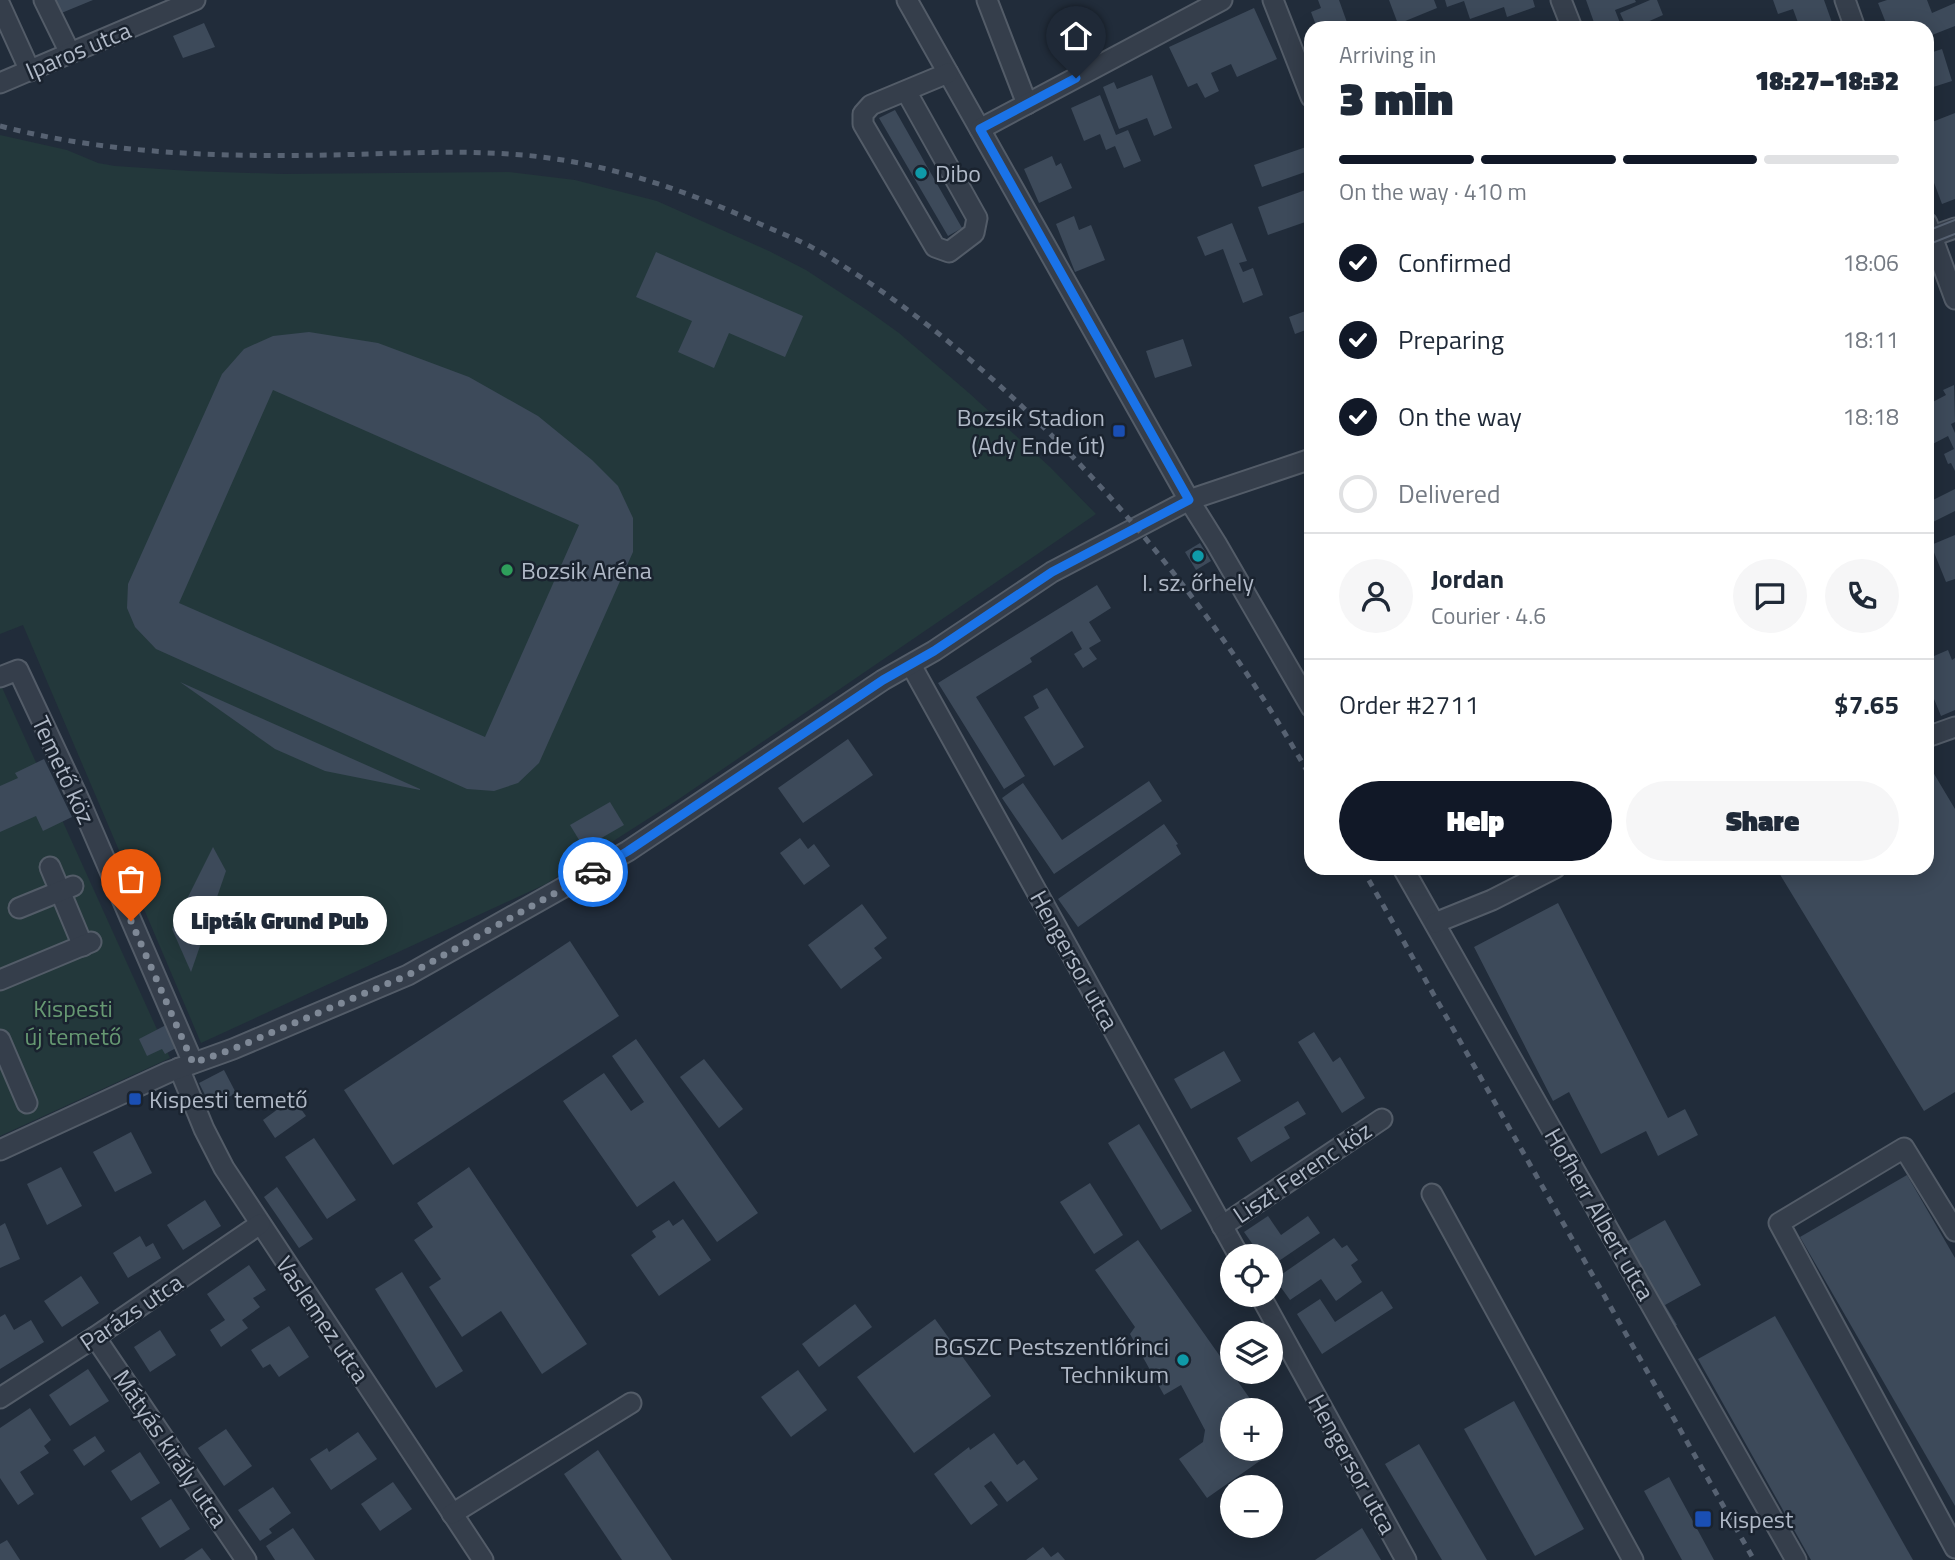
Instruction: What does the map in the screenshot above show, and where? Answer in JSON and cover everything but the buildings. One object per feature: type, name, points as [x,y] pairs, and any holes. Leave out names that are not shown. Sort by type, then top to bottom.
[{"type":"street","points":[[44,0],[70,53]]},
{"type":"street","name":"Iparos utca","points":[[0,83],[70,53],[155,8],[195,0]]},
{"type":"street","points":[[907,0],[1189,500],[1304,695]]},
{"type":"street","points":[[987,0],[1027,104]]},
{"type":"street","points":[[980,129],[1222,0]]},
{"type":"street","points":[[1273,0],[1304,79]]},
{"type":"street","points":[[1561,0],[1569,21]]},
{"type":"street","points":[[1845,0],[1852,21]]},
{"type":"street","points":[[0,5],[30,71]]},
{"type":"street","points":[[906,90],[977,218],[974,233],[949,251],[941,251],[935,247],[863,124],[863,114],[871,105],[906,90],[948,73]]},
{"type":"street","points":[[1934,231],[1955,228]]},
{"type":"street","points":[[1934,247],[1955,299]]},
{"type":"street","points":[[0,1150],[124,1091],[233,1049],[408,975],[628,851],[883,680],[911,665],[1052,572],[1189,500],[1304,461]]},
{"type":"street","name":"Hengersor utca","points":[[911,665],[1232,1244]]},
{"type":"street","name":"Temető köz","points":[[9,673],[80,802],[186,1066]]},
{"type":"street","points":[[1934,734],[1955,727]]},
{"type":"street","points":[[0,980],[87,944],[66,889],[50,867]]},
{"type":"street","name":"Hofherr Albert utca","points":[[1407,875],[1796,1560]]},
{"type":"street","points":[[1435,923],[1492,900],[1541,875]]},
{"type":"street","points":[[19,908],[66,889]]},
{"type":"street","points":[[0,1040],[27,1103]]},
{"type":"street","name":"Vaslemez utca","points":[[186,1066],[204,1129],[224,1168],[483,1560]]},
{"type":"street","name":"Liszt Ferenc köz","points":[[1222,1226],[1382,1119]]},
{"type":"street","points":[[1955,1231],[1904,1148],[1779,1223],[1955,1548]]},
{"type":"street","points":[[1432,1194],[1633,1560]]},
{"type":"street","name":"Parázs utca","points":[[0,1398],[96,1337],[260,1224]]},
{"type":"street","name":"Hengersor utca","points":[[1267,1307],[1406,1560]]},
{"type":"street","name":"Mátyás király utca","points":[[96,1337],[246,1560]]},
{"type":"street","points":[[452,1514],[631,1403]]},
{"type":"green space","name":"Bozsik Aréna","points":[[0,135],[67,150],[98,163],[115,166],[282,174],[509,172],[575,180],[657,201],[806,270],[867,310],[899,333],[969,393],[1050,467],[1096,514],[676,801],[546,884],[201,1043],[23,625],[0,634]]},
{"type":"green space","name":"Kispesti új temető","points":[[0,683],[170,1058],[0,1136]]},
{"type":"tram line","points":[[1934,228],[1955,220]]},
{"type":"tram line","points":[[1934,242],[1955,234]]},
{"type":"railway","points":[[0,126],[81,143],[163,152],[287,155],[464,152],[541,157],[605,169],[668,187],[807,245],[895,301],[966,356],[1034,418],[1099,485],[1159,555],[1215,629],[1266,703],[1304,766]]},
{"type":"railway","points":[[1366,875],[1754,1560]]},
{"type":"way so far","points":[[131,921],[193,1063],[233,1049],[408,975],[593,872]]},
{"type":"place","name":"Dibo","points":[[921,173]]},
{"type":"place","name":"Bozsik Stadion (Ady Ende út)","points":[[1119,431]]},
{"type":"place","name":"I. sz. őrhely","points":[[1198,556]]},
{"type":"place","name":"Bozsik Aréna","points":[[507,570]]},
{"type":"place","name":"Lipták Grund Pub","points":[[131,921]]},
{"type":"place","name":"Kispesti temető","points":[[135,1099]]},
{"type":"place","name":"BGSZC Pestszentlőrinci Technikum","points":[[1183,1360]]},
{"type":"place","name":"Kispest","points":[[1703,1519]]},
{"type":"route","points":[[593,872],[1052,572],[1189,500],[980,129],[1076,78]]}]
